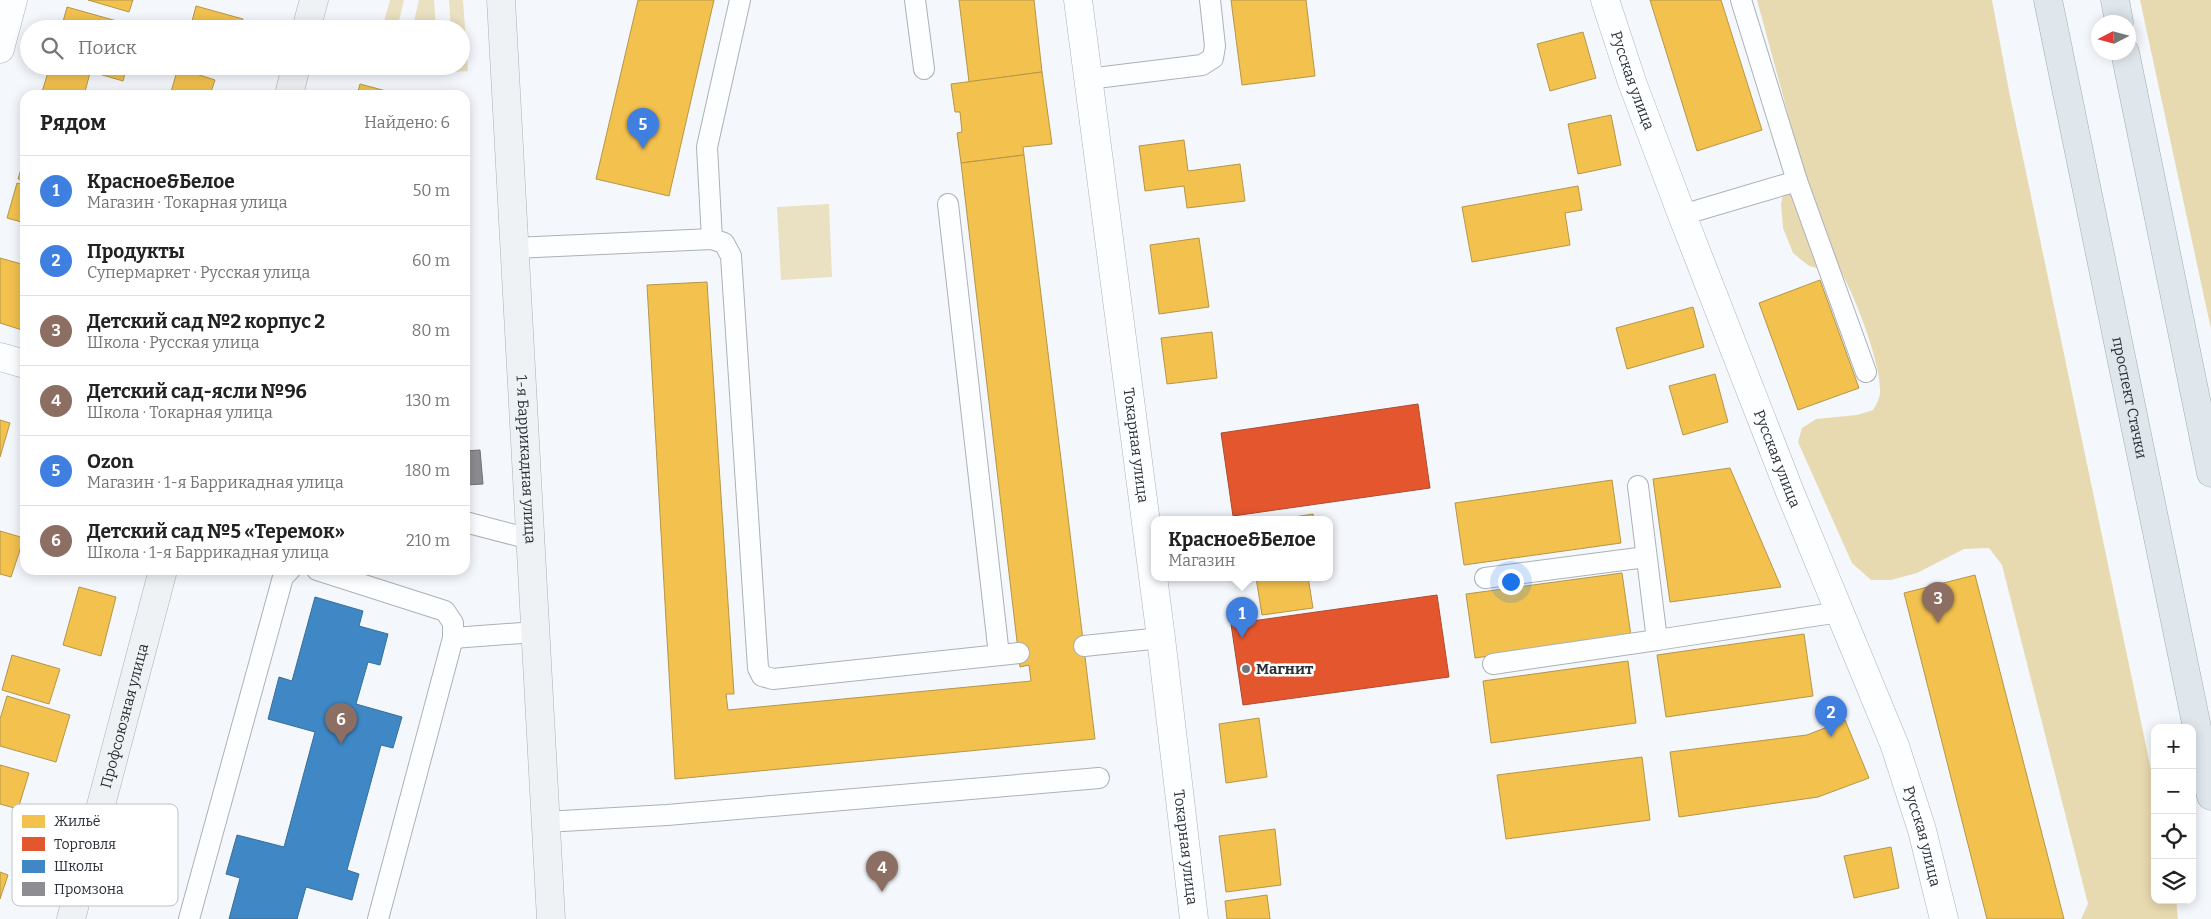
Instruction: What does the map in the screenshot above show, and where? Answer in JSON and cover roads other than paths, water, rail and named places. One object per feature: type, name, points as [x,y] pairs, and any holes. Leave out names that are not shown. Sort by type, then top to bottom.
[{"type":"main road","name":"проспект Стачки","points":[[2048,0],[2211,796]]},
{"type":"main road","points":[[2114,0],[2117,15]]},
{"type":"main road","points":[[2127,60],[2211,473]]},
{"type":"street","points":[[0,49],[13,0]]},
{"type":"street","points":[[308,20],[314,0]]},
{"type":"street","name":"1-я Баррикадная улица","points":[[501,0],[551,919]]},
{"type":"street","name":"Токарная улица","points":[[1078,0],[1151,561]]},
{"type":"street","name":"Русская улица","points":[[1605,0],[1632,82],[1682,215],[1895,746],[1922,830],[1944,919]]},
{"type":"street","points":[[289,90],[294,75]]},
{"type":"street","points":[[0,357],[20,363]]},
{"type":"street","name":"Профсоюзная улица","points":[[101,804],[161,575]]},
{"type":"street","name":"Токарная улица","points":[[1154,581],[1194,919]]},
{"type":"street","name":"Профсоюзная улица","points":[[71,919],[74,906]]},
{"type":"lane","points":[[712,239],[707,147],[740,0]]},
{"type":"lane","points":[[915,0],[924,69]]},
{"type":"lane","points":[[1088,79],[1202,64],[1213,58],[1215,46],[1210,0]]},
{"type":"lane","points":[[1740,0],[1797,180],[1866,372]]},
{"type":"lane","points":[[1682,215],[1797,180]]},
{"type":"lane","points":[[948,204],[999,655]]},
{"type":"lane","points":[[514,248],[712,239],[724,243],[731,256],[758,668],[762,676],[773,679],[1019,653]]},
{"type":"lane","points":[[1638,486],[1657,640]]},
{"type":"lane","points":[[470,523],[530,539]]},
{"type":"lane","points":[[1485,578],[1646,557]]},
{"type":"lane","points":[[189,919],[285,575]]},
{"type":"lane","points":[[333,575],[445,611],[453,622],[453,638],[378,919]]},
{"type":"lane","points":[[1494,664],[1840,612]]},
{"type":"lane","points":[[453,638],[535,632]]},
{"type":"lane","points":[[1084,646],[1161,638]]},
{"type":"lane","points":[[545,822],[667,815],[1099,778]]},
{"type":"place","name":"Ozon","points":[[643,149]]},
{"type":"place","name":"Детский сад №2 корпус 2","points":[[1938,623]]},
{"type":"place","name":"Красное&Белое","points":[[1242,638]]},
{"type":"place","name":"Магнит","points":[[1246,669]]},
{"type":"place","name":"Продукты","points":[[1831,737]]},
{"type":"place","name":"Детский сад №5 «Теремок»","points":[[341,744]]},
{"type":"place","name":"Детский сад-ясли №96","points":[[882,892]]}]
